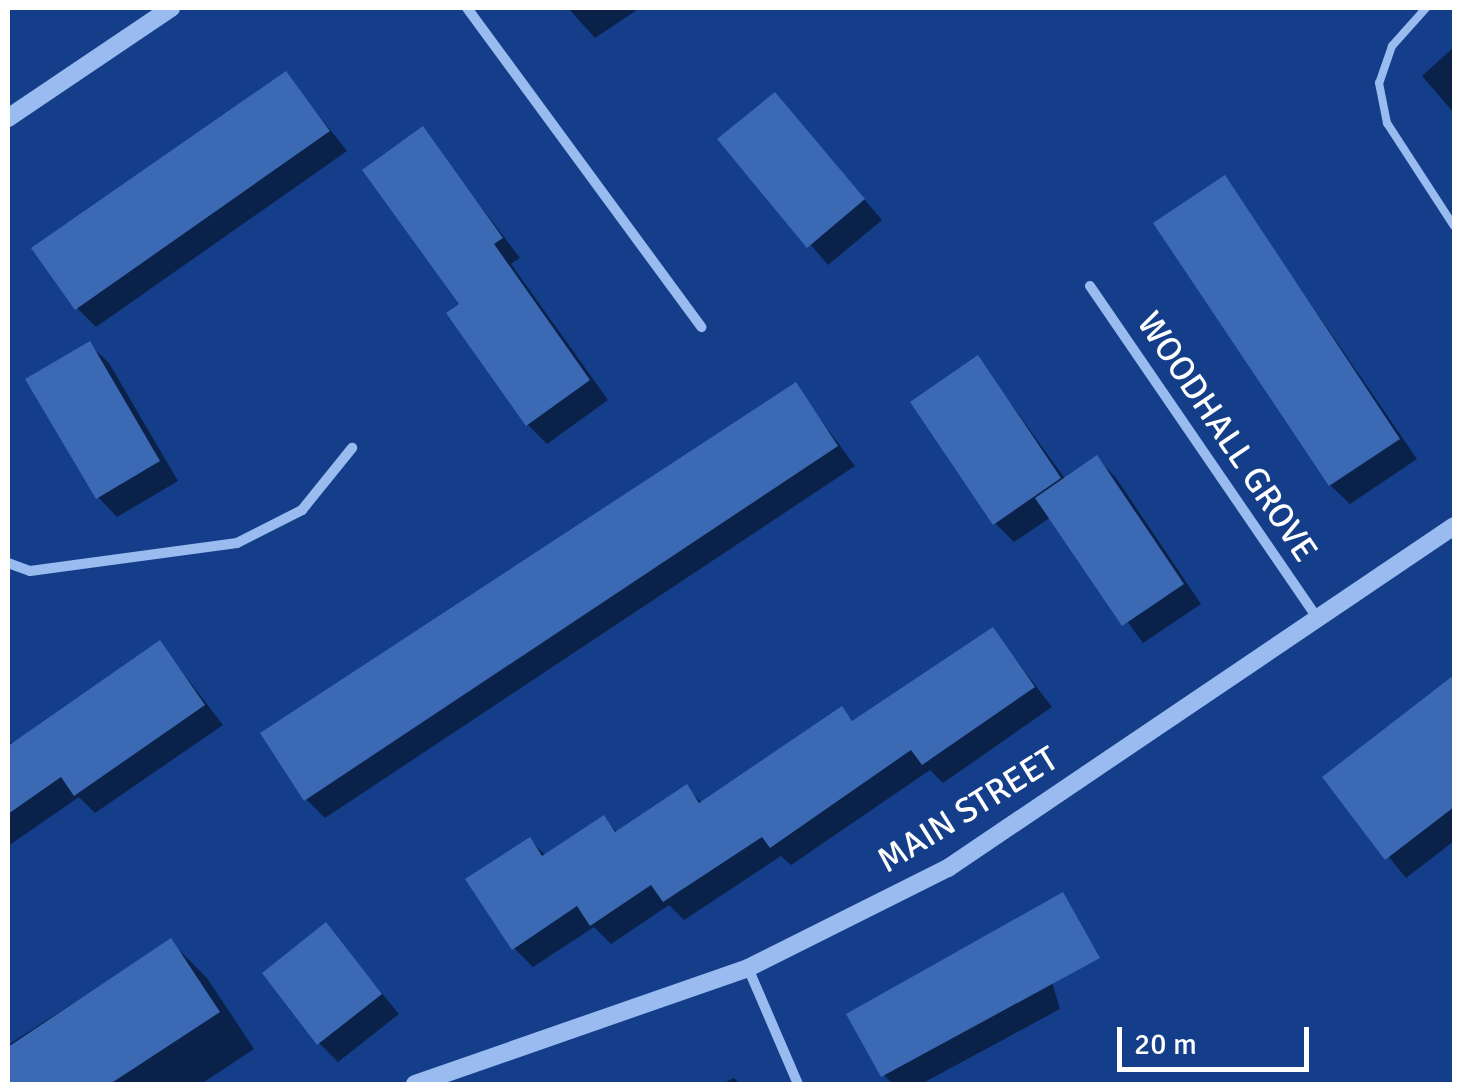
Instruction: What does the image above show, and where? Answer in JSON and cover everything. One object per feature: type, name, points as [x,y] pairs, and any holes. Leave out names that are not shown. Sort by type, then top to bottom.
[{"type":"street","points":[[8,118],[171,8]]},
{"type":"street","points":[[466,8],[701,328]]},
{"type":"street","name":"WOODHALL GROVE","points":[[1090,286],[1318,619]]},
{"type":"street","points":[[8,563],[30,571],[238,543],[302,510],[352,448]]},
{"type":"street","name":"MAIN STREET","points":[[415,1084],[748,968],[948,868],[1454,526]]},
{"type":"street","points":[[748,968],[798,1084]]},
{"type":"lane","points":[[1426,8],[1392,46],[1379,82],[1387,123],[1454,226]]},
{"type":"building","points":[[286,71],[330,131],[75,310],[31,248]]},
{"type":"building","points":[[775,92],[865,199],[807,248],[717,139]]},
{"type":"building","points":[[423,126],[503,238],[494,244],[590,380],[526,426],[446,313],[459,304],[362,170]]},
{"type":"building","points":[[1225,175],[1400,439],[1329,486],[1153,223]]},
{"type":"building","points":[[90,341],[160,461],[96,499],[25,379]]},
{"type":"building","points":[[978,355],[1061,478],[993,525],[910,402]]},
{"type":"building","points":[[796,382],[838,446],[304,801],[260,733]]},
{"type":"building","points":[[1097,455],[1184,584],[1122,626],[1035,498]]},
{"type":"building","points":[[993,627],[1035,687],[922,765],[911,750],[770,848],[762,837],[663,902],[651,885],[590,926],[577,906],[512,950],[465,879],[530,837],[542,856],[604,815],[615,832],[687,784],[699,803],[842,706],[852,721]]},
{"type":"building","points":[[160,640],[205,705],[74,796],[61,777],[8,814],[8,746]]},
{"type":"building","points":[[1454,675],[1454,807],[1385,860],[1322,777]]},
{"type":"building","points":[[1063,892],[1100,958],[881,1077],[846,1014]]},
{"type":"building","points":[[326,922],[382,994],[317,1045],[262,973]]},
{"type":"building","points":[[171,938],[220,1012],[110,1084],[8,1084],[8,1047]]}]
